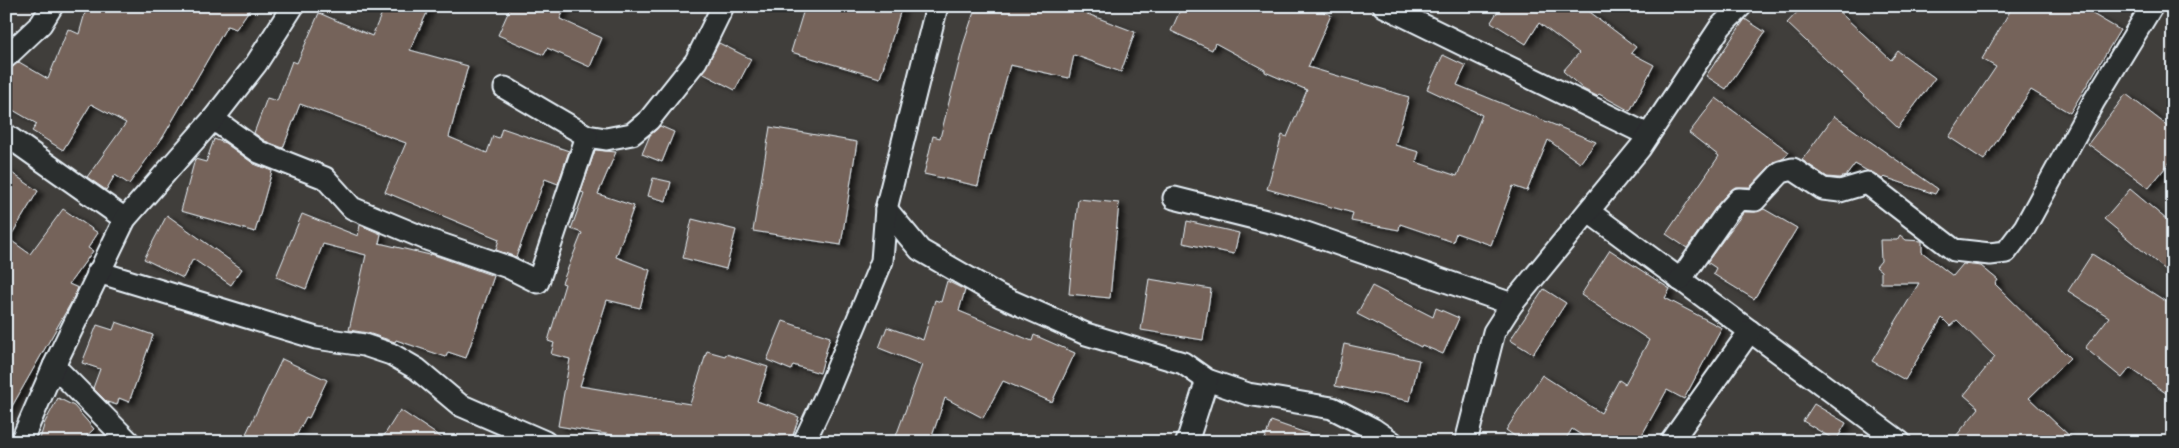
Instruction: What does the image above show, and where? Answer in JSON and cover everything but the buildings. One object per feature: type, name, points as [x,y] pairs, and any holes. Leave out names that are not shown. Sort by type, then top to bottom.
[{"type":"street","points":[[6,57],[41,24],[52,6]]},
{"type":"street","points":[[21,442],[54,366],[125,219],[213,119],[256,64],[293,6]]},
{"type":"street","points":[[505,88],[587,136],[606,139],[632,134],[649,120],[696,60],[723,6]]},
{"type":"street","points":[[804,442],[827,393],[882,261],[886,209],[937,6]]},
{"type":"street","points":[[1466,442],[1494,332],[1512,304],[1589,212],[1648,134],[1721,26],[1741,6]]},
{"type":"street","points":[[1680,280],[1728,211],[1739,199],[1755,200],[1781,172],[1793,170],[1823,189],[1840,191],[1867,183],[1954,250],[1990,254],[2006,252],[2025,227],[2094,101],[2152,6]]},
{"type":"street","points":[[1394,8],[1648,134]]},
{"type":"street","points":[[213,119],[259,152],[325,178],[352,208],[429,240],[508,267],[538,282],[587,136]]},
{"type":"street","points":[[6,134],[125,219]]},
{"type":"street","points":[[1174,198],[1286,226],[1512,304]]},
{"type":"street","points":[[886,209],[920,250],[1000,296],[1086,334],[1183,363],[1207,380],[1248,394],[1332,408],[1373,429],[1392,442]]},
{"type":"street","points":[[1589,212],[1900,442]]},
{"type":"street","points":[[882,261],[916,245]]},
{"type":"street","points":[[98,272],[316,338],[364,345],[391,354],[417,369],[460,405],[545,442]]},
{"type":"street","points":[[1671,442],[1750,331]]},
{"type":"street","points":[[54,366],[130,442]]},
{"type":"street","points":[[1187,442],[1207,380]]}]
